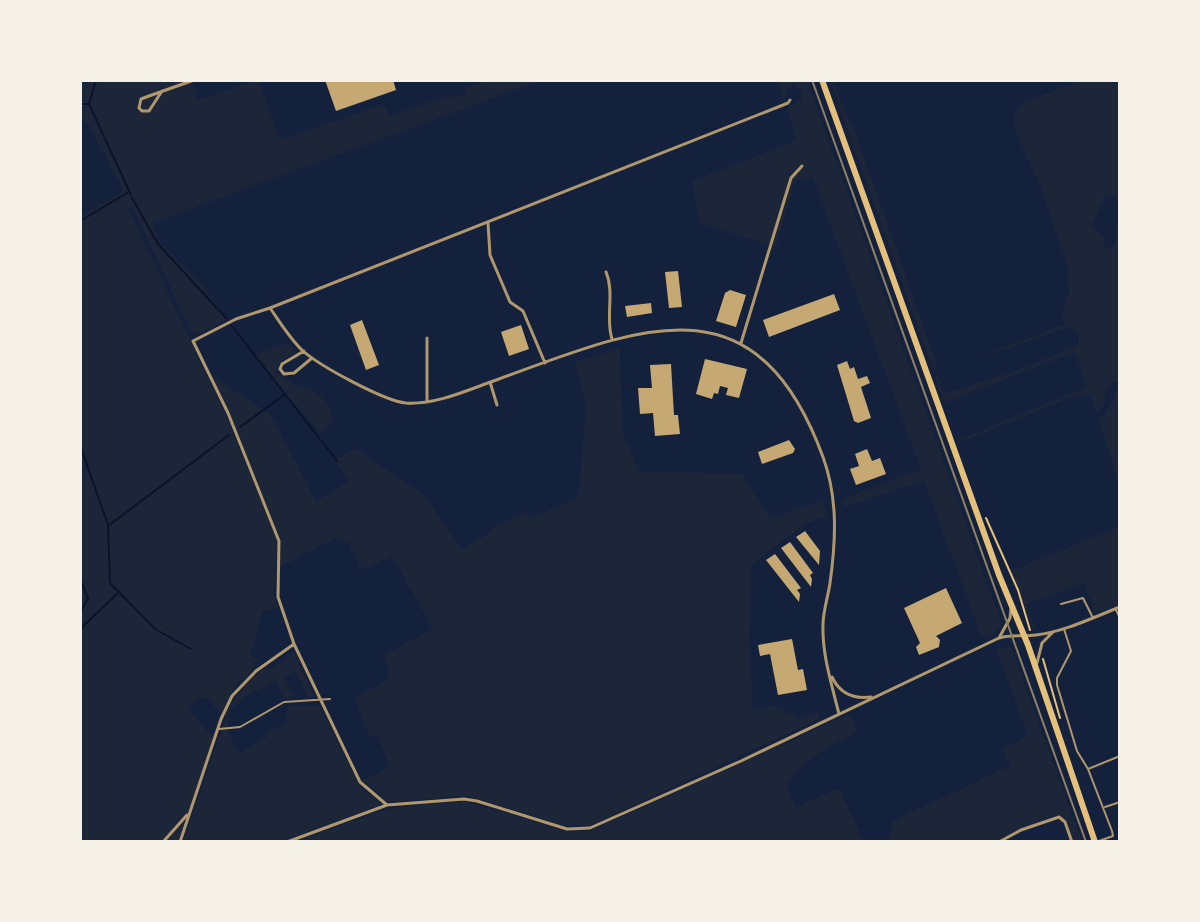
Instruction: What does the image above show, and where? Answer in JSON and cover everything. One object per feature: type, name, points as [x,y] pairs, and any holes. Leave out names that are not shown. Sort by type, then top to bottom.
[{"type":"main road","points":[[822,80],[1096,842]]},
{"type":"street","points":[[162,91],[149,111],[139,108],[141,99],[184,82],[194,80]]},
{"type":"street","points":[[387,805],[360,782],[294,644],[278,597],[279,541],[228,413],[193,341],[231,321],[488,223],[790,100]]},
{"type":"street","points":[[741,343],[791,178],[802,166]]},
{"type":"street","points":[[488,223],[490,255],[510,302],[523,311],[545,363]]},
{"type":"street","points":[[606,272],[612,339]]},
{"type":"street","points":[[270,308],[312,358],[392,400],[410,403],[427,402],[612,339],[658,330],[705,331],[741,343],[761,356],[785,382],[805,415],[827,470],[835,522],[823,622],[839,714]]},
{"type":"street","points":[[427,338],[427,402]]},
{"type":"street","points":[[304,351],[282,364],[280,369],[284,374],[294,373],[312,358]]},
{"type":"street","points":[[490,382],[497,405]]},
{"type":"street","points":[[999,638],[1010,618],[1012,604]]},
{"type":"street","points":[[287,842],[387,805],[477,801],[567,829],[590,828],[999,638],[1011,634],[1054,631],[1118,608]]},
{"type":"street","points":[[1037,671],[1040,648],[1054,631]]},
{"type":"street","points":[[180,842],[226,708],[238,688],[256,671],[294,644]]},
{"type":"street","points":[[829,670],[835,684],[848,695],[875,697]]},
{"type":"street","points":[[163,842],[189,813]]},
{"type":"street","points":[[999,842],[1054,817],[1062,819],[1072,842]]},
{"type":"lane","points":[[1061,604],[1083,598],[1093,617]]},
{"type":"lane","points":[[1118,608],[1119,616]]},
{"type":"lane","points":[[1063,628],[1071,651],[1057,678],[1057,685],[1077,751],[1088,769],[1113,836],[1096,842]]},
{"type":"lane","points":[[218,729],[226,731],[240,727],[284,702],[330,699]]},
{"type":"lane","points":[[1088,769],[1120,756]]},
{"type":"lane","points":[[1104,808],[1120,802]]},
{"type":"path","points":[[1040,648],[1044,649],[1044,663],[1060,717]]},
{"type":"shaded area","points":[[80,80],[98,80],[97,86],[100,80],[191,80],[198,100],[258,80],[280,140],[384,104],[390,116],[448,95],[453,98],[466,94],[466,88],[489,80],[542,80],[152,223],[160,243],[200,282],[228,319],[201,333],[191,332],[133,208],[128,208],[224,412],[278,542],[274,595],[278,608],[263,611],[250,655],[257,659],[251,672],[236,685],[221,713],[205,697],[199,698],[188,708],[213,738],[178,842],[80,842],[80,216],[120,194],[123,189],[89,126],[80,119]]},
{"type":"shaded area","points":[[777,80],[807,80],[1002,625],[991,636],[982,637],[924,481],[844,507],[842,499],[921,469],[813,178],[795,180],[776,247],[700,223],[692,181],[797,140],[787,109],[802,99],[801,90],[791,86],[784,102]]},
{"type":"shaded area","points":[[830,80],[834,80],[843,109],[854,129],[938,368],[933,370]]},
{"type":"shaded area","points":[[1082,80],[1120,80],[1120,203],[1114,196],[1106,194],[1092,224],[1104,237],[1104,247],[1109,249],[1115,244],[1120,225],[1120,382],[1113,382],[1105,391],[1105,401],[1096,412],[1090,394],[1068,398],[959,443],[958,440],[1087,387],[1075,352],[944,403],[935,376],[939,374],[944,394],[1018,370],[1079,343],[1079,333],[1069,327],[950,369],[1066,324],[1061,320],[1069,292],[1067,264],[1039,183],[1016,132],[1014,119],[1017,109],[1025,102]]},
{"type":"shaded area","points":[[288,342],[297,352],[279,362],[277,373],[324,400],[334,421],[320,433],[253,356]]},
{"type":"shaded area","points":[[620,348],[622,431],[639,471],[742,474],[771,518],[824,500],[826,516],[805,524],[751,565],[749,641],[753,710],[767,706],[783,707],[787,714],[794,714],[797,720],[817,713],[821,718],[589,826],[565,826],[463,796],[388,802],[363,780],[390,767],[377,735],[370,737],[354,698],[386,680],[389,671],[385,654],[433,629],[392,556],[362,570],[349,544],[335,538],[280,567],[281,541],[212,376],[270,414],[316,501],[349,481],[335,459],[356,448],[425,496],[462,549],[496,525],[526,512],[532,517],[578,498],[586,407],[575,362]]},
{"type":"shaded area","points":[[1120,385],[1120,488],[1099,421]]},
{"type":"shaded area","points":[[1120,526],[1120,604],[1095,613],[1084,583],[1026,604],[1037,631],[1033,629],[1011,571]]},
{"type":"shaded area","points":[[1011,647],[1082,842],[1074,842],[1067,822],[1058,815],[1021,828],[995,842],[889,842],[892,821],[1010,766],[1002,748],[1028,736],[996,648]]},
{"type":"shaded area","points":[[294,652],[314,696],[309,698],[295,671],[284,677],[294,697],[285,699],[276,681],[242,699],[234,707],[228,726],[231,738],[240,753],[266,738],[270,730],[286,724],[288,705],[320,706],[358,784],[381,804],[280,842],[183,842],[229,708],[255,676]]},
{"type":"shaded area","points":[[850,714],[857,732],[810,760],[787,783],[795,807],[840,790],[864,842],[294,842],[390,808],[464,801],[566,831],[590,831]]},
{"type":"building","points":[[325,80],[393,80],[396,90],[336,111]]},
{"type":"building","points":[[678,271],[682,307],[669,308],[665,272]]},
{"type":"building","points":[[730,290],[746,295],[736,327],[716,321],[725,293]]},
{"type":"building","points":[[834,294],[840,310],[769,337],[763,320]]},
{"type":"building","points":[[651,303],[652,313],[627,317],[625,306]]},
{"type":"building","points":[[362,320],[379,365],[366,370],[350,325]]},
{"type":"building","points":[[521,325],[529,349],[509,356],[501,332]]},
{"type":"building","points":[[705,359],[747,369],[739,398],[726,395],[728,388],[720,386],[718,394],[714,393],[712,399],[696,394]]},
{"type":"building","points":[[847,361],[850,369],[854,367],[858,379],[867,376],[870,383],[861,387],[871,418],[858,423],[854,421],[837,365]]},
{"type":"building","points":[[671,364],[674,415],[678,415],[680,434],[655,436],[653,413],[640,414],[638,388],[652,388],[650,365]]},
{"type":"building","points":[[789,440],[795,449],[793,453],[762,464],[758,452]]},
{"type":"building","points":[[867,449],[872,461],[880,458],[886,474],[856,485],[850,469],[859,466],[855,454]]},
{"type":"building","points":[[805,531],[820,551],[819,565],[796,537]]},
{"type":"building","points":[[790,542],[813,573],[810,575],[811,587],[781,548]]},
{"type":"building","points":[[775,554],[801,588],[797,590],[799,602],[766,560]]},
{"type":"building","points":[[946,588],[962,623],[936,636],[940,640],[939,647],[919,655],[916,647],[920,643],[904,608]]},
{"type":"building","points":[[792,639],[798,670],[803,669],[807,690],[778,695],[770,654],[760,656],[758,645]]},
{"type":"waterway","points":[[80,104],[89,104],[96,80]]},
{"type":"waterway","points":[[89,104],[131,195]]},
{"type":"waterway","points":[[80,221],[127,193]]},
{"type":"waterway","points":[[132,198],[158,244],[226,318]]},
{"type":"waterway","points":[[232,326],[337,461]]},
{"type":"waterway","points":[[240,427],[284,395]]},
{"type":"waterway","points":[[191,649],[155,629],[110,583],[108,526],[229,435]]},
{"type":"waterway","points":[[80,445],[108,525]]},
{"type":"waterway","points":[[80,579],[88,598],[80,613]]},
{"type":"waterway","points":[[80,629],[117,594]]},
{"type":"railway","points":[[812,80],[1086,842]]}]
